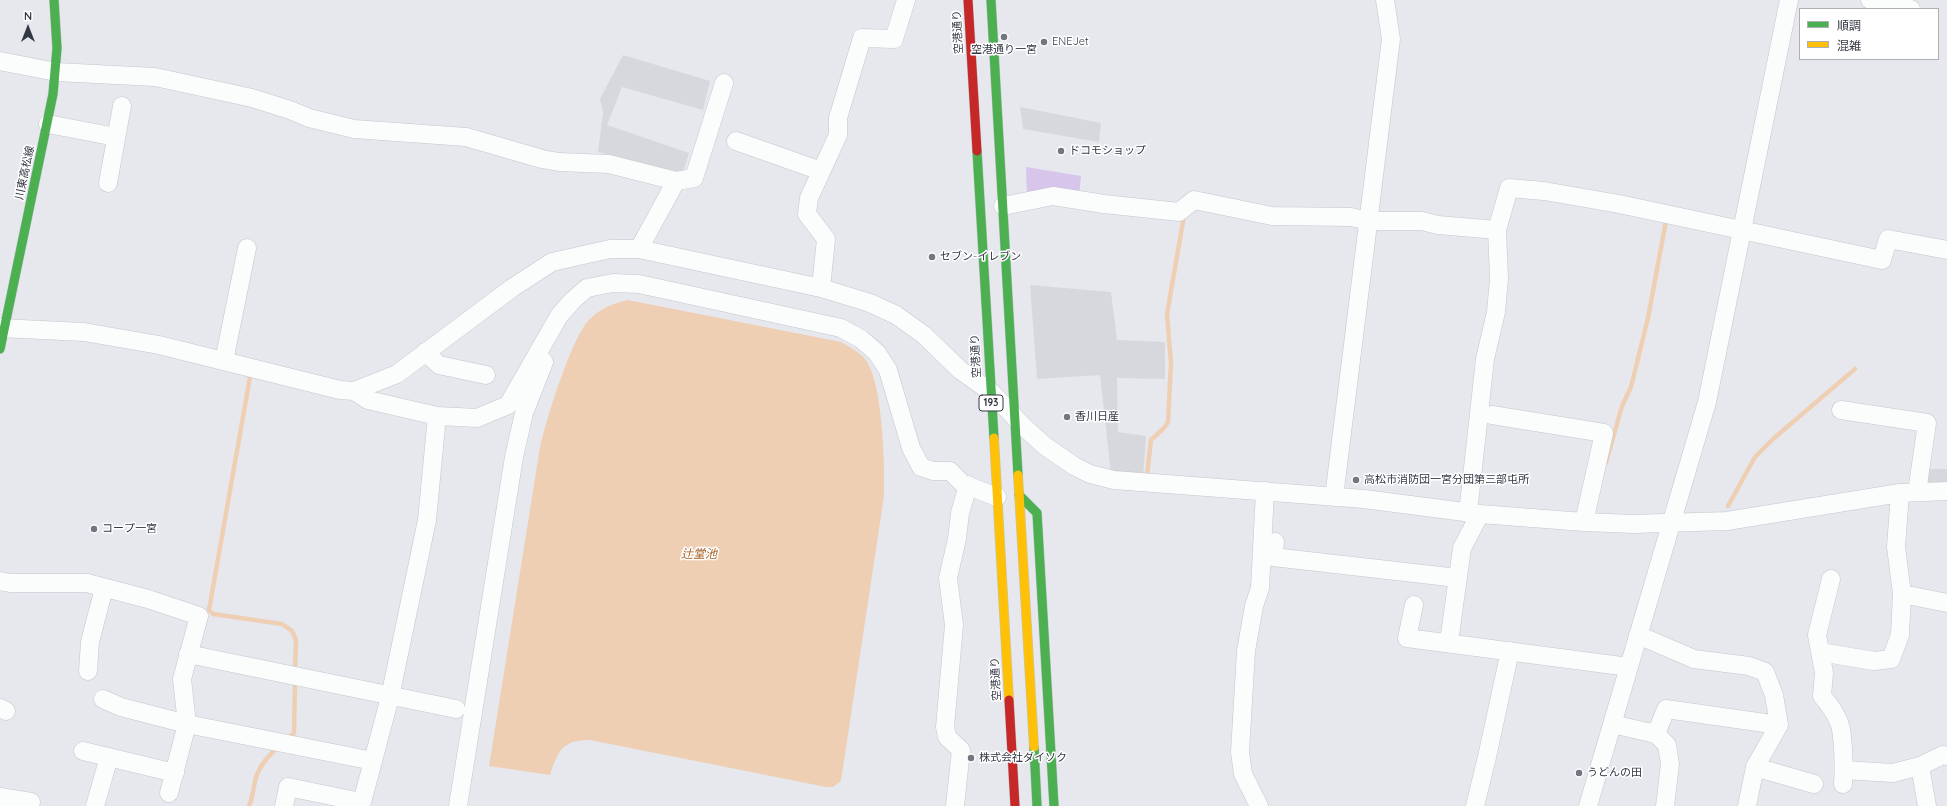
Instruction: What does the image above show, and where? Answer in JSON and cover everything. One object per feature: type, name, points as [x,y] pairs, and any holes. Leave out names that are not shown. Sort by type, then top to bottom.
[{"type":"main road","name":"川東高松線","points":[[0,349],[2,328],[48,124],[56,72],[57,26],[54,0]]},
{"type":"main road","name":"空港通り","points":[[968,0],[1016,806]]},
{"type":"main road","name":"193","points":[[991,0],[1037,806]]},
{"type":"main road","points":[[1019,495],[1037,513],[1054,806]]},
{"type":"main road","points":[[991,551],[989,520],[997,497]]},
{"type":"street","points":[[821,288],[826,239],[807,214],[808,198],[838,135],[838,118],[862,38],[894,39],[906,0]]},
{"type":"street","points":[[1334,497],[1391,39],[1385,0]]},
{"type":"street","points":[[1588,806],[1670,523],[1707,402],[1789,0]]},
{"type":"street","points":[[1870,0],[1906,8]]},
{"type":"street","points":[[0,61],[56,72],[155,77],[252,98],[290,110],[309,118],[354,129],[466,137],[542,159],[559,162],[609,164],[676,181],[694,178],[724,83]]},
{"type":"street","points":[[108,183],[122,106]]},
{"type":"street","points":[[48,124],[116,137]]},
{"type":"street","points":[[736,140],[821,171]]},
{"type":"street","points":[[639,249],[676,181]]},
{"type":"street","points":[[1448,642],[1462,548],[1474,513],[1485,359],[1496,312],[1499,279],[1497,230],[1509,188],[1544,191],[1619,204],[1882,260],[1888,239],[1947,250]]},
{"type":"street","points":[[1003,206],[1053,196],[1104,204],[1179,212],[1194,200],[1272,216],[1351,217],[1369,221],[1422,221],[1438,225],[1497,230]]},
{"type":"street","points":[[224,361],[247,248]]},
{"type":"street","points":[[2,328],[84,332],[158,345],[340,390],[354,391],[397,374],[512,288],[552,262],[610,249],[639,249],[734,268],[821,288],[870,303],[896,315],[924,335],[960,370],[991,392],[1045,446],[1074,466],[1090,474],[1114,480],[1334,497],[1474,513],[1584,522],[1670,523],[1727,520],[1908,492],[1947,491]]},
{"type":"street","points":[[354,391],[368,400],[437,416],[477,418],[508,405],[543,347],[559,316],[572,301],[587,288],[613,283],[639,284],[841,328],[861,339],[876,353],[888,370],[911,448],[921,467],[933,471],[950,471],[963,484],[997,497]]},
{"type":"street","points":[[458,806],[514,457],[524,413],[545,360],[543,347]]},
{"type":"street","points":[[425,352],[439,364],[486,375]]},
{"type":"street","points":[[1820,652],[1874,661],[1891,659],[1900,635],[1902,594],[1896,547],[1908,492],[1927,423],[1841,410]]},
{"type":"street","points":[[1492,415],[1604,433],[1584,522]]},
{"type":"street","points":[[284,806],[288,787],[361,804],[390,697],[427,520],[437,416]]},
{"type":"street","points":[[955,806],[961,750],[947,737],[944,727],[954,625],[948,578],[957,539],[960,513],[968,485]]},
{"type":"street","points":[[1259,806],[1243,774],[1240,752],[1246,651],[1254,606],[1260,588],[1265,491]]},
{"type":"street","points":[[1274,542],[1273,557],[1458,578]]},
{"type":"street","points":[[1831,579],[1817,635],[1824,673],[1822,696],[1831,707],[1840,724],[1843,777],[1893,773],[1920,766],[1942,755],[1947,756]]},
{"type":"street","points":[[0,581],[10,583],[87,583],[148,599],[199,616],[182,679],[187,724],[169,793]]},
{"type":"street","points":[[88,671],[90,642],[104,588]]},
{"type":"street","points":[[1902,594],[1947,602]]},
{"type":"street","points":[[1414,605],[1408,638],[1448,642],[1629,667]]},
{"type":"street","points":[[1638,635],[1694,659],[1749,666],[1765,672],[1774,695],[1779,725],[1756,767],[1747,806]]},
{"type":"street","points":[[1475,806],[1510,651]]},
{"type":"street","points":[[188,654],[456,710]]},
{"type":"street","points":[[103,699],[121,707],[187,724],[373,761]]},
{"type":"street","points":[[1656,734],[1666,709],[1779,725]]},
{"type":"street","points":[[1612,724],[1656,734],[1667,744],[1670,764],[1665,806]]},
{"type":"street","points":[[83,751],[175,773]]},
{"type":"street","points":[[95,806],[109,757]]},
{"type":"street","points":[[1920,766],[1927,806]]},
{"type":"street","points":[[1756,767],[1814,784]]},
{"type":"street","points":[[0,796],[31,802]]},
{"type":"shaded area","points":[[623,55],[710,81],[703,110],[622,87],[607,125],[689,153],[683,173],[598,152],[603,113],[600,99]]},
{"type":"shaded area","points":[[1020,107],[1101,123],[1099,142],[1023,129]]},
{"type":"shaded area","points":[[1026,167],[1081,176],[1079,196],[1027,194]]},
{"type":"shaded area","points":[[1030,285],[1111,292],[1117,340],[1165,342],[1165,379],[1117,378],[1118,432],[1146,436],[1143,478],[1111,473],[1100,375],[1037,379]]},
{"type":"shaded area","points":[[1927,469],[1947,469],[1947,484],[1925,484]]},
{"type":"water","name":"辻堂池","points":[[628,300],[841,342],[863,357],[872,372],[876,387],[882,426],[884,496],[841,781],[833,787],[826,787],[590,740],[573,742],[562,748],[550,775],[489,766],[540,447],[548,418],[560,379],[575,342],[583,328],[594,315],[603,309],[613,304]]},
{"type":"waterway","points":[[1147,475],[1151,440],[1164,428],[1168,422],[1171,363],[1167,314],[1184,216]]},
{"type":"waterway","points":[[1606,463],[1622,406],[1631,387],[1648,318],[1666,221]]},
{"type":"waterway","points":[[1728,506],[1755,457],[1773,439],[1855,369]]},
{"type":"waterway","points":[[250,377],[209,610],[213,614],[282,624],[292,631],[296,640],[295,672]]},
{"type":"waterway","points":[[287,739],[294,733],[295,680]]},
{"type":"waterway","points":[[249,806],[258,771],[267,758],[278,747]]},
{"type":"traffic: fast","points":[[0,349],[53,94],[57,48],[54,0]]},
{"type":"traffic: fast","points":[[991,0],[1018,475]]},
{"type":"traffic: fast","points":[[977,151],[994,438]]},
{"type":"traffic: fast","points":[[1019,495],[1037,513],[1054,806]]},
{"type":"traffic: fast","points":[[1034,747],[1037,806]]},
{"type":"traffic: slow","points":[[994,438],[1009,700]]},
{"type":"traffic: slow","points":[[1018,475],[1034,747]]},
{"type":"traffic: jam","points":[[968,0],[977,151]]},
{"type":"traffic: jam","points":[[1009,700],[1015,806]]},
{"type":"place","name":"空港通り一宮","points":[[1004,37]]},
{"type":"place","name":"ENEJet","points":[[1044,42]]},
{"type":"place","name":"ドコモショップ","points":[[1061,151]]},
{"type":"place","name":"セブン-イレブン","points":[[932,257]]},
{"type":"place","name":"香川日産","points":[[1067,417]]},
{"type":"place","name":"高松市消防団一宮分団第三部屯所","points":[[1356,480]]},
{"type":"place","name":"コープ一宮","points":[[94,529]]},
{"type":"place","name":"株式会社ダイソク","points":[[971,758]]},
{"type":"place","name":"うどんの田","points":[[1579,773]]}]
